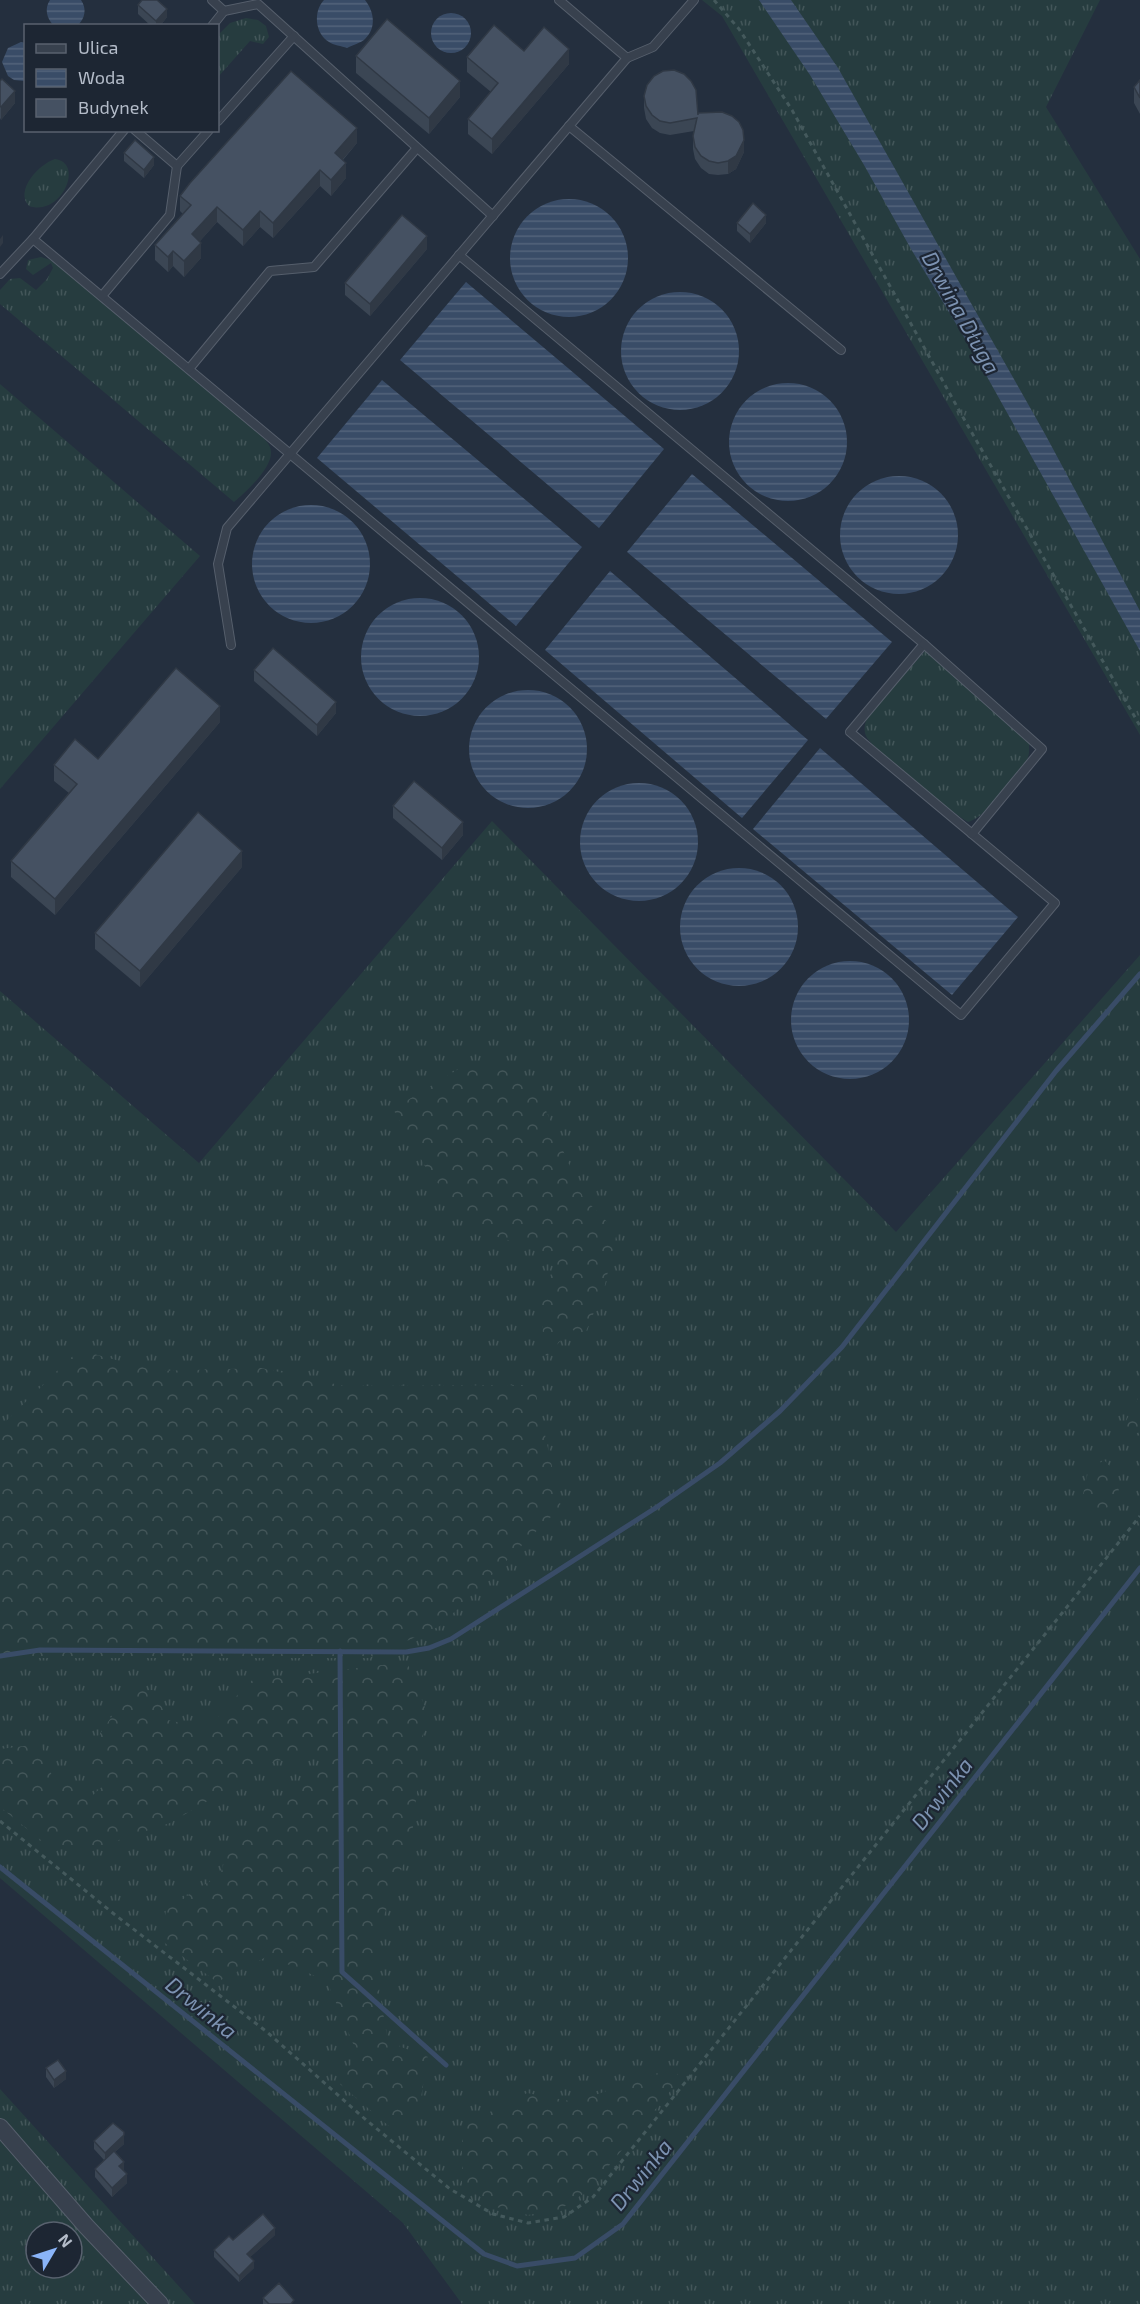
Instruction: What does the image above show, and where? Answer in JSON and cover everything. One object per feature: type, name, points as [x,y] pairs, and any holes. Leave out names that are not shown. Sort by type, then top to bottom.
[{"type":"street","points":[[0,2127],[86,2226],[160,2304]]},
{"type":"lane","points":[[212,0],[224,10]]},
{"type":"lane","points":[[559,0],[627,58]]},
{"type":"lane","points":[[231,645],[218,564],[226,528],[627,58],[652,47],[694,0]]},
{"type":"lane","points":[[214,24],[224,10],[258,4],[493,216]]},
{"type":"lane","points":[[219,120],[294,36]]},
{"type":"lane","points":[[569,126],[841,350]]},
{"type":"lane","points":[[0,274],[33,239],[122,132]]},
{"type":"lane","points":[[137,132],[177,166]]},
{"type":"lane","points":[[102,296],[171,215],[177,166],[207,132]]},
{"type":"lane","points":[[189,369],[270,271],[314,267],[417,148]]},
{"type":"lane","points":[[33,239],[961,1015],[1055,903],[850,732],[924,644]]},
{"type":"lane","points":[[459,255],[924,644],[1042,749],[972,834]]},
{"type":"path","points":[[714,0],[739,29],[796,117],[960,412],[1140,726]]},
{"type":"path","points":[[0,1821],[114,1914],[267,2032],[365,2119],[450,2189],[493,2214],[511,2219],[528,2223],[564,2217],[593,2197],[1140,1516]]},
{"type":"green space","points":[[702,0],[1100,0],[1046,107],[1140,259],[1140,735],[722,16]]},
{"type":"green space","points":[[246,18],[258,20],[266,26],[269,37],[263,44],[250,41],[219,76],[219,34],[230,23]]},
{"type":"green space","points":[[55,159],[64,163],[68,170],[65,188],[51,204],[41,207],[29,206],[25,200],[26,186],[42,166]]},
{"type":"green space","points":[[41,257],[54,261],[266,441],[270,446],[270,458],[257,480],[245,493],[234,502],[0,304],[0,290],[10,279],[20,278],[36,290],[47,279],[53,268],[51,263],[33,275],[26,269],[28,260]]},
{"type":"green space","points":[[0,384],[200,556],[0,789]]},
{"type":"green space","points":[[926,650],[1029,741],[1028,758],[1017,776],[992,805],[968,822],[897,767],[872,744],[865,733],[869,714]]},
{"type":"green space","points":[[492,821],[896,1232],[1140,955],[1140,2304],[462,2304],[403,2223],[0,1878],[0,991],[199,1163]]},
{"type":"green space","points":[[470,1062],[519,1073],[544,1106],[583,1197],[617,1232],[604,1289],[584,1336],[571,1329],[546,1357],[539,1301],[559,1256],[485,1233],[430,1175],[393,1109]]},
{"type":"green space","points":[[79,1350],[157,1371],[261,1368],[344,1386],[534,1385],[561,1507],[440,1626],[369,1658],[33,1658],[0,1669],[0,1427]]},
{"type":"green space","points":[[1140,1394],[1140,1432],[1129,1436],[1126,1421]]},
{"type":"green space","points":[[1104,1460],[1118,1475],[1119,1498],[1102,1512],[1078,1517],[1088,1472]]},
{"type":"green space","points":[[407,1662],[426,1710],[411,1844],[372,1947],[388,2042],[428,2057],[419,2109],[390,2127],[340,2084],[357,2053],[327,1981],[268,1956],[217,1982],[162,1941],[166,1909],[220,1875],[231,1841],[323,1769],[322,1754],[276,1761],[170,1823],[86,1851],[42,1841],[0,1807],[0,1749],[41,1744],[53,1779],[93,1795],[106,1783],[85,1756],[129,1691],[154,1690],[168,1720],[207,1729],[250,1681]]},
{"type":"green space","points":[[672,2068],[681,2078],[589,2190],[559,2210],[528,2215],[496,2207],[462,2185],[462,2126],[527,2093],[575,2102]]},
{"type":"green space","points":[[0,2089],[195,2304],[0,2304]]},
{"type":"water","points":[[50,0],[81,0],[85,10],[79,24],[52,24],[47,7]]},
{"type":"water","points":[[324,0],[365,0],[373,20],[369,35],[347,48],[329,42],[321,34],[317,22],[318,10]]},
{"type":"water","name":"Drwina Długa","points":[[759,0],[791,0],[838,68],[1045,434],[1140,611],[1140,651],[976,357],[864,165],[810,75]]},
{"type":"water","points":[[451,13],[459,14],[465,19],[470,25],[470,41],[465,47],[459,52],[451,53],[443,52],[437,47],[432,41],[431,33],[432,25],[437,19],[443,14]]},
{"type":"water","points":[[24,43],[24,81],[14,80],[8,76],[2,62],[8,48]]},
{"type":"water","points":[[569,199],[591,204],[611,216],[623,236],[628,258],[623,280],[611,300],[591,312],[569,317],[547,312],[527,300],[515,280],[510,258],[515,236],[527,216],[547,204]]},
{"type":"water","points":[[466,282],[664,449],[599,528],[400,360]]},
{"type":"water","points":[[680,292],[702,297],[722,309],[734,329],[739,351],[734,373],[722,393],[702,405],[680,410],[658,405],[638,393],[626,373],[621,351],[626,329],[638,309],[658,297]]},
{"type":"water","points":[[382,380],[582,547],[516,626],[317,458]]},
{"type":"water","points":[[788,383],[810,388],[830,400],[842,420],[847,442],[842,464],[830,484],[810,496],[788,501],[766,496],[746,484],[734,464],[729,442],[734,420],[746,400],[766,388]]},
{"type":"water","points":[[692,474],[892,642],[826,719],[627,552]]},
{"type":"water","points":[[899,476],[921,481],[941,493],[953,513],[958,535],[953,557],[941,577],[921,589],[899,594],[877,589],[857,577],[845,557],[840,535],[845,513],[857,493],[877,481]]},
{"type":"water","points":[[311,505],[333,510],[353,522],[365,542],[370,564],[365,586],[353,606],[333,618],[311,623],[289,618],[269,606],[257,586],[252,564],[257,542],[269,522],[289,510]]},
{"type":"water","points":[[610,571],[808,740],[742,818],[545,650]]},
{"type":"water","points":[[420,598],[442,603],[462,615],[474,635],[479,657],[474,679],[462,699],[442,711],[420,716],[398,711],[378,699],[366,679],[361,657],[366,635],[378,615],[398,603]]},
{"type":"water","points":[[528,690],[550,695],[570,707],[582,727],[587,749],[582,771],[570,791],[550,803],[528,808],[506,803],[486,791],[474,771],[469,749],[474,727],[486,707],[506,695]]},
{"type":"water","points":[[820,748],[1018,917],[952,995],[753,829]]},
{"type":"water","points":[[639,783],[661,788],[681,800],[693,820],[698,842],[693,864],[681,884],[661,896],[639,901],[617,896],[597,884],[585,864],[580,842],[585,820],[597,800],[617,788]]},
{"type":"water","points":[[739,868],[761,873],[781,885],[793,905],[798,927],[793,949],[781,969],[761,981],[739,986],[717,981],[697,969],[685,949],[680,927],[685,905],[697,885],[717,873]]},
{"type":"water","points":[[850,961],[872,966],[892,978],[904,998],[909,1020],[904,1042],[892,1062],[872,1074],[850,1079],[828,1074],[808,1062],[796,1042],[791,1020],[796,998],[808,978],[828,966]]},
{"type":"building","points":[[142,0],[157,0],[167,9],[156,21],[138,5]]},
{"type":"building","points":[[387,19],[460,81],[429,118],[356,56]]},
{"type":"building","points":[[494,25],[524,51],[544,27],[569,49],[492,139],[468,119],[498,83],[467,57]]},
{"type":"building","points":[[674,70],[684,74],[696,90],[698,115],[698,113],[722,112],[739,122],[744,140],[736,156],[718,163],[701,156],[695,147],[693,136],[697,118],[670,123],[660,121],[652,115],[646,106],[644,96],[647,85],[654,76],[663,71]]},
{"type":"building","points":[[291,71],[357,128],[335,153],[346,163],[331,180],[320,170],[273,223],[260,211],[243,230],[217,207],[192,234],[201,243],[184,261],[173,251],[168,257],[155,245],[191,205],[180,196]]},
{"type":"building","points":[[2,79],[15,91],[1,107],[0,81]]},
{"type":"building","points":[[1140,80],[1140,98],[1134,87]]},
{"type":"building","points":[[135,140],[154,157],[144,170],[124,153]]},
{"type":"building","points":[[753,203],[766,215],[750,234],[737,223]]},
{"type":"building","points":[[402,215],[427,236],[370,304],[345,283]]},
{"type":"building","points":[[273,648],[336,702],[317,725],[254,670]]},
{"type":"building","points":[[176,668],[220,706],[55,899],[11,861],[77,784],[54,765],[75,739],[98,759]]},
{"type":"building","points":[[414,781],[463,822],[442,848],[393,806]]},
{"type":"building","points":[[198,812],[242,851],[140,971],[95,933]]},
{"type":"building","points":[[58,2060],[66,2071],[54,2080],[46,2068]]},
{"type":"building","points":[[113,2123],[124,2132],[124,2135],[105,2153],[94,2141]]},
{"type":"building","points":[[114,2151],[124,2162],[119,2166],[127,2174],[112,2188],[95,2169]]},
{"type":"building","points":[[263,2214],[275,2228],[247,2254],[254,2261],[239,2276],[214,2250],[229,2236],[233,2240]]},
{"type":"building","points":[[279,2283],[294,2300],[291,2304],[269,2304],[263,2298]]},
{"type":"waterway","points":[[0,1656],[40,1650],[406,1652],[429,1648],[451,1639],[657,1507],[720,1463],[780,1411],[842,1347],[1056,1071],[1140,974]]},
{"type":"waterway","name":"Drwinka","points":[[0,1867],[484,2254],[517,2266],[575,2258],[623,2224],[1140,1568]]},
{"type":"waterway","points":[[340,1651],[342,1972],[446,2065]]}]
